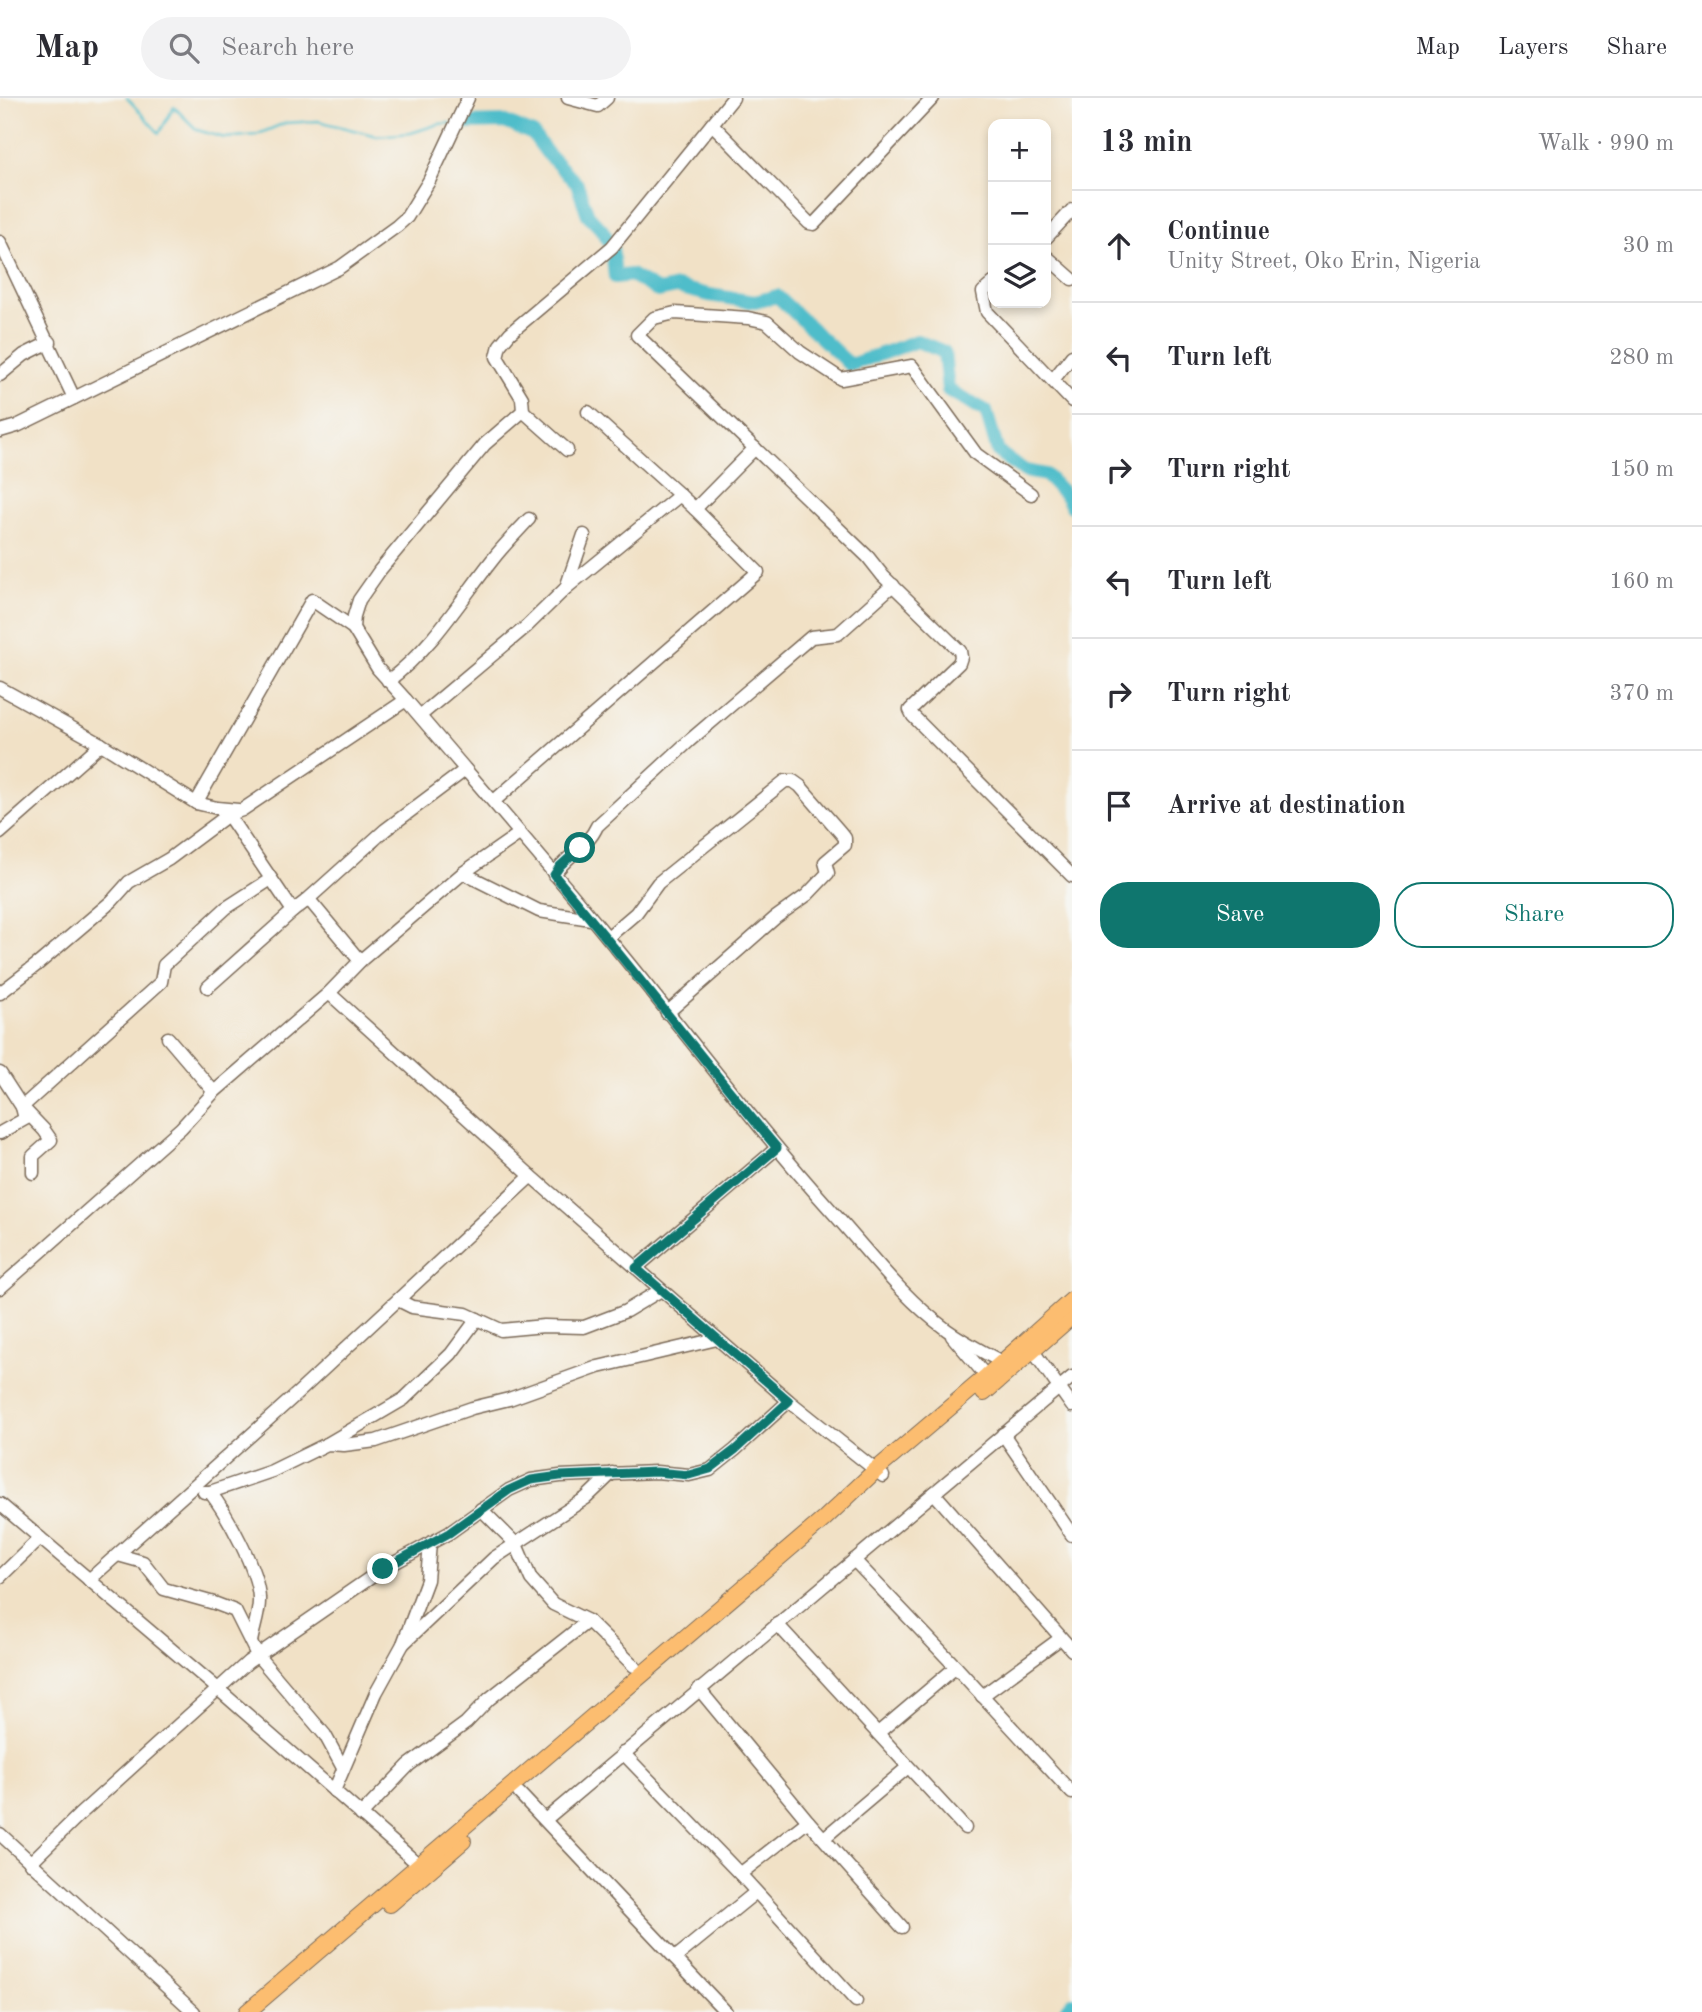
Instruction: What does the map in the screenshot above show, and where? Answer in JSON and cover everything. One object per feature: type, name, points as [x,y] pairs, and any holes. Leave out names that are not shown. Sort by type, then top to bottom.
[{"type":"main road","points":[[990,1380],[1002,1362],[1072,1300]]},
{"type":"main road","points":[[247,2012],[823,1520],[990,1380],[1033,1351],[1072,1316]]},
{"type":"main road","points":[[262,2012],[795,1557],[879,1473]]},
{"type":"street","points":[[0,431],[17,426],[339,268],[407,217],[429,181],[468,98]]},
{"type":"street","points":[[568,98],[598,106],[607,98]]},
{"type":"street","points":[[567,450],[523,411],[522,398],[498,357],[500,345],[510,333],[615,244],[733,98]]},
{"type":"street","points":[[712,124],[809,223],[814,224],[933,98]]},
{"type":"street","points":[[1051,233],[1072,210]]},
{"type":"street","points":[[0,242],[74,398]]},
{"type":"street","points":[[1051,260],[1072,279]]},
{"type":"street","points":[[988,288],[983,292],[987,312],[1072,401]]},
{"type":"street","points":[[1031,494],[976,454],[912,366],[841,379],[800,352],[767,322],[748,318],[675,313],[654,318],[637,335],[868,557],[960,651],[959,663],[910,710],[1072,876]]},
{"type":"street","points":[[0,375],[24,355],[49,343]]},
{"type":"street","points":[[1053,380],[1072,356]]},
{"type":"street","points":[[353,628],[359,600],[380,570],[485,444],[523,411]]},
{"type":"street","points":[[494,802],[758,572],[695,509],[588,412]]},
{"type":"street","points":[[695,509],[755,448]]},
{"type":"street","points":[[421,715],[527,626],[566,588],[680,495]]},
{"type":"street","points":[[388,681],[411,664],[435,638],[494,558],[528,519]]},
{"type":"street","points":[[566,588],[584,535]]},
{"type":"street","points":[[554,875],[560,866],[591,840],[597,826],[811,637],[838,634],[893,585]]},
{"type":"street","points":[[196,803],[312,600],[353,628],[378,669],[421,715],[608,937],[777,1148],[907,1296],[947,1330],[1002,1362]]},
{"type":"street","points":[[2,692],[102,744],[196,803],[242,810]]},
{"type":"street","points":[[0,993],[40,963],[112,901],[129,882],[169,859],[228,815],[242,810],[406,700]]},
{"type":"street","points":[[0,833],[102,744]]},
{"type":"street","points":[[208,987],[385,830],[465,770]]},
{"type":"street","points":[[608,937],[636,913],[658,883],[785,781],[793,781],[800,786],[845,838],[845,845],[825,862],[828,873],[807,895],[775,918],[667,1013]]},
{"type":"street","points":[[228,815],[293,911]]},
{"type":"street","points":[[0,1288],[181,1128],[214,1092],[329,993],[360,961],[463,873],[519,834]]},
{"type":"street","points":[[463,873],[539,911],[591,919]]},
{"type":"street","points":[[22,1107],[161,982],[164,965],[218,916],[271,879]]},
{"type":"street","points":[[306,901],[311,902],[360,961]]},
{"type":"street","points":[[329,993],[531,1176],[717,1339],[879,1473]]},
{"type":"street","points":[[168,1038],[214,1092]]},
{"type":"street","points":[[0,1073],[22,1107],[51,1140],[33,1156],[33,1172]]},
{"type":"street","points":[[0,1133],[25,1119],[22,1107]]},
{"type":"street","points":[[636,1268],[777,1148]]},
{"type":"street","points":[[89,1580],[187,1494],[531,1176]]},
{"type":"street","points":[[398,1300],[412,1307],[466,1314],[501,1329],[584,1327],[626,1311],[661,1290]]},
{"type":"street","points":[[187,1494],[211,1492],[272,1471],[327,1444],[404,1399],[451,1354],[477,1319]]},
{"type":"street","points":[[947,1330],[990,1380]]},
{"type":"street","points":[[327,1444],[376,1441],[472,1408],[509,1399],[598,1367],[717,1339]]},
{"type":"street","points":[[1033,1351],[1072,1406]]},
{"type":"street","points":[[545,1821],[1072,1377]]},
{"type":"street","points":[[30,1863],[79,1815],[257,1655],[383,1569],[449,1533],[509,1490],[531,1480],[612,1473],[656,1472],[689,1475],[710,1469],[789,1401]]},
{"type":"street","points":[[1003,1434],[1072,1535]]},
{"type":"street","points":[[403,1644],[495,1558],[586,1498],[612,1473]]},
{"type":"street","points":[[211,1492],[235,1532],[253,1574],[259,1598],[251,1642]]},
{"type":"street","points":[[934,1493],[1072,1650]]},
{"type":"street","points":[[0,1504],[218,1689],[419,1865]]},
{"type":"street","points":[[481,1509],[516,1544],[531,1579],[553,1604],[588,1621],[634,1666]]},
{"type":"street","points":[[0,1577],[40,1538]]},
{"type":"street","points":[[334,1791],[376,1693],[403,1644],[427,1580],[430,1543]]},
{"type":"street","points":[[118,1555],[143,1562],[164,1589],[214,1602],[235,1611],[257,1655],[325,1735],[343,1768]]},
{"type":"street","points":[[854,1560],[1072,1793]]},
{"type":"street","points":[[361,1815],[409,1765],[466,1723],[489,1699],[588,1621]]},
{"type":"street","points":[[777,1624],[965,1828]]},
{"type":"street","points":[[982,1696],[1061,1638]]},
{"type":"street","points":[[878,1733],[956,1667]]},
{"type":"street","points":[[699,1689],[808,1821],[902,1927]]},
{"type":"street","points":[[623,1753],[740,1874],[856,2001]]},
{"type":"street","points":[[824,1838],[908,1767]]},
{"type":"street","points":[[519,1793],[723,2011]]},
{"type":"street","points":[[740,1874],[808,1821]]},
{"type":"street","points":[[0,1834],[181,2006],[194,2012]]},
{"type":"street","points":[[675,1958],[755,1892]]},
{"type":"waterway","points":[[127,98],[159,133],[174,107],[197,130],[225,138],[256,135],[285,123],[318,121],[377,136],[411,133],[450,123]]},
{"type":"waterway","points":[[465,123],[505,122],[533,134],[577,184],[588,215],[602,230],[612,247],[615,277],[631,275],[658,291],[677,287],[755,302],[777,296],[850,365],[917,341],[944,352],[948,390],[986,411],[998,452],[1025,471],[1046,475],[1072,506]]},
{"type":"waterway","points":[[1064,2012],[1072,2003]]},
{"type":"route","points":[[383,1569],[449,1533],[509,1490],[531,1480],[560,1476],[656,1472],[689,1475],[710,1469],[789,1401],[636,1268],[777,1148],[608,937],[554,875],[580,848]]}]
